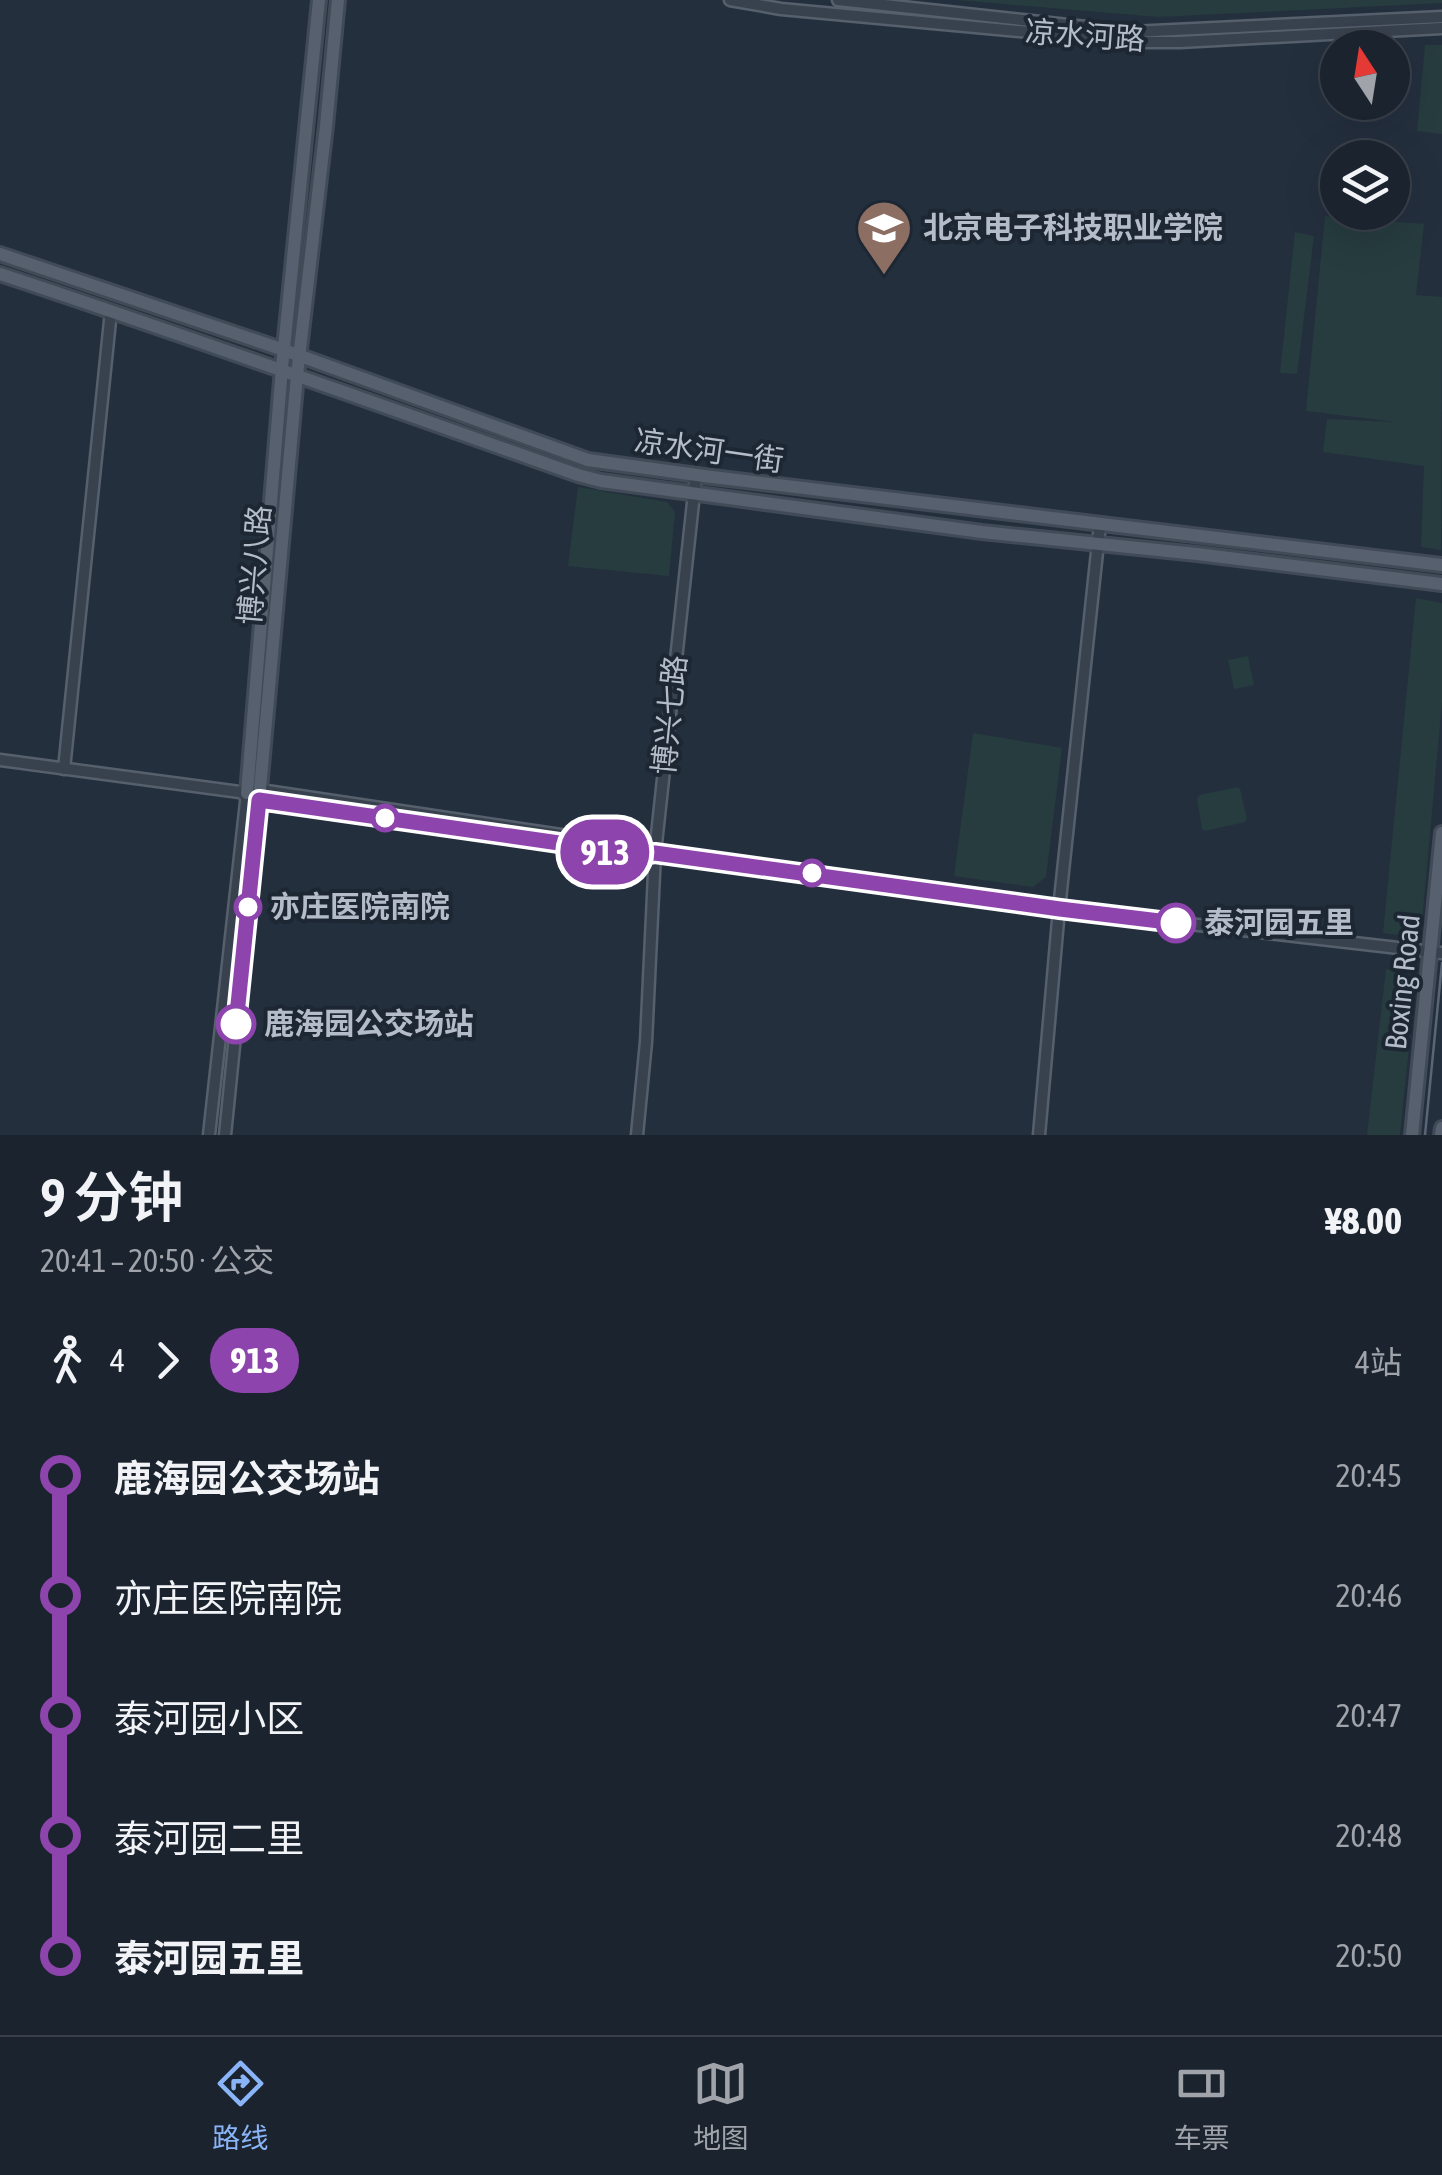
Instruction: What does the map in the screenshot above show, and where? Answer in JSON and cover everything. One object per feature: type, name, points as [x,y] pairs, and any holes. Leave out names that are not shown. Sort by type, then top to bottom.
[{"type":"main road","name":"博兴八路","points":[[255,795],[282,368],[320,0]]},
{"type":"main road","name":"博兴八路","points":[[255,795],[338,0]]},
{"type":"main road","name":"凉水河一街","points":[[0,254],[284,350],[588,460],[1442,564]]},
{"type":"main road","name":"凉水河一街","points":[[0,274],[601,481],[982,532],[1442,584]]},
{"type":"main road","points":[[656,488],[664,480],[660,470]]},
{"type":"main road","name":"Boxing Road","points":[[1412,1135],[1437,952],[1442,833]]},
{"type":"street","name":"凉水河路","points":[[730,0],[782,10],[1138,42],[1442,28]]},
{"type":"street","name":"凉水河路","points":[[838,0],[1132,32],[1442,16]]},
{"type":"street","points":[[64,770],[111,311]]},
{"type":"street","name":"博兴七路","points":[[637,1135],[646,1042],[655,853],[696,475]]},
{"type":"street","points":[[1039,1135],[1100,524]]},
{"type":"street","points":[[0,760],[255,795],[635,856],[655,853],[1060,909],[1437,952]]},
{"type":"street","name":"博兴八路","points":[[210,1135],[255,795]]},
{"type":"street","name":"博兴八路","points":[[226,1135],[255,795]]},
{"type":"green space","points":[[956,0],[1442,0],[1442,3],[1158,17]]},
{"type":"green space","points":[[1425,45],[1442,45],[1442,134],[1417,131]]},
{"type":"green space","points":[[1410,223],[1424,224],[1416,295],[1442,297],[1441,550],[1421,547],[1424,466],[1323,452],[1327,419],[1396,422],[1306,411],[1324,230],[1410,230]]},
{"type":"green space","points":[[1295,232],[1314,236],[1297,374],[1280,373]]},
{"type":"green space","points":[[578,487],[667,502],[675,512],[669,576],[568,566]]},
{"type":"green space","points":[[1416,598],[1442,603],[1442,702],[1422,922],[1414,931],[1400,935],[1383,933]]},
{"type":"green space","points":[[1248,656],[1254,685],[1234,689],[1228,660]]},
{"type":"green space","points":[[973,733],[1062,748],[1046,877],[1033,887],[954,876]]},
{"type":"green space","points":[[1238,787],[1245,822],[1202,829],[1197,798]]},
{"type":"green space","points":[[1386,969],[1405,974],[1415,989],[1400,1135],[1367,1135]]},
{"type":"tram line","points":[[1425,1135],[1442,963]]},
{"type":"bus line","name":"913","points":[[236,1024],[259,800],[635,856],[655,853],[1176,923]]},
{"type":"place","name":"北京电子科技职业学院","points":[[884,277]]},
{"type":"place","name":"亦庄医院南院","points":[[248,907]]},
{"type":"place","name":"泰河园五里","points":[[1176,923]]},
{"type":"place","name":"鹿海园公交场站","points":[[236,1024]]}]
